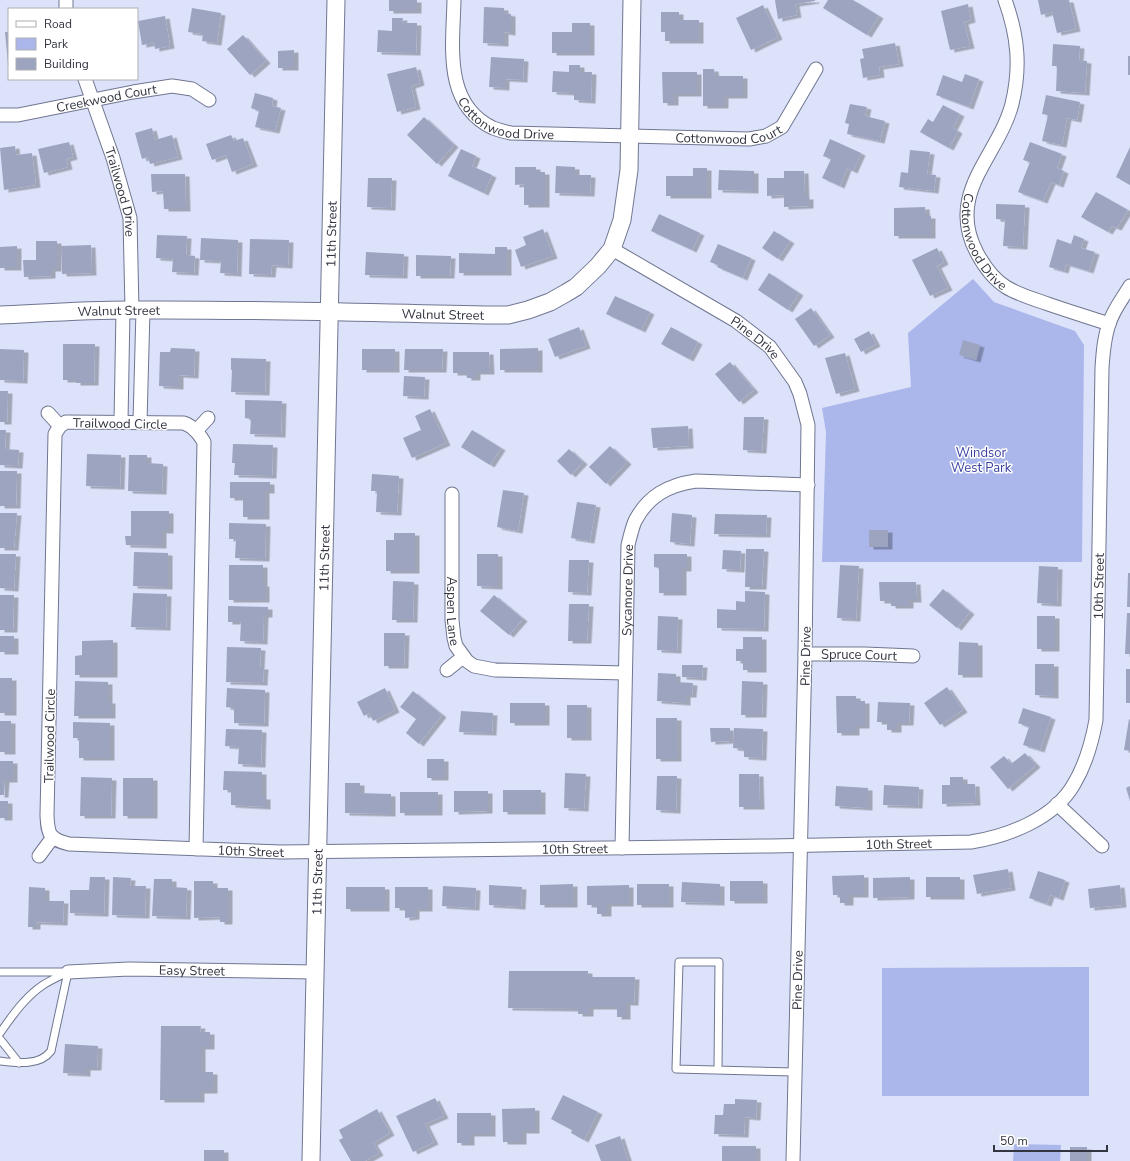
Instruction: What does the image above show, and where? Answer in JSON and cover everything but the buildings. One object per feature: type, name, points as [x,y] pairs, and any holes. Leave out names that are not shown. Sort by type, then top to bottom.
[{"type":"street","name":"11th Street","points":[[311,1161],[336,0]]},
{"type":"street","name":"Cottonwood Drive","points":[[454,0],[453,63],[455,79],[460,94],[468,108],[480,120],[494,128],[511,133],[629,137]]},
{"type":"street","name":"Walnut Street","points":[[0,314],[133,310],[330,312],[494,316],[528,310],[550,302],[576,287],[598,266],[612,249],[622,220],[629,170],[632,0]]},
{"type":"street","name":"Cottonwood Drive","points":[[1005,0],[1013,22],[1017,45],[1017,77],[1012,104],[1007,119],[972,185],[968,201],[967,217],[968,231],[973,247],[986,269],[1005,286],[1021,294],[1109,324]]},
{"type":"street","name":"Cottonwood Court","points":[[629,137],[749,139],[766,136],[782,128],[816,69]]},
{"type":"street","name":"Trailwood Drive","points":[[85,80],[113,158],[130,218],[133,310]]},
{"type":"street","name":"Creekwood Court","points":[[0,114],[18,115],[172,86],[192,89],[209,100]]},
{"type":"street","name":"Pine Drive","points":[[612,249],[736,321],[770,347],[795,382],[800,394],[808,426],[805,654],[793,1161]]},
{"type":"street","name":"10th Street","points":[[196,850],[318,852],[971,842],[988,840],[1023,827],[1038,819],[1058,804],[1074,784],[1092,740],[1096,720],[1102,368],[1104,347],[1109,324],[1113,314],[1130,286]]},
{"type":"street","points":[[121,422],[133,310]]},
{"type":"street","points":[[133,310],[140,422]]},
{"type":"street","points":[[48,413],[60,426]]},
{"type":"street","points":[[39,856],[53,838],[69,844],[196,850],[205,447],[204,442],[196,431],[208,418]]},
{"type":"street","name":"Trailwood Circle","points":[[53,838],[48,831],[47,816],[55,434],[60,426],[71,421],[184,423],[196,431]]},
{"type":"street","name":"Sycamore Drive","points":[[622,848],[628,545],[635,522],[647,503],[656,495],[685,482],[696,481],[808,485]]},
{"type":"street","name":"Aspen Lane","points":[[452,494],[452,620],[456,646],[463,657],[474,666],[495,670],[625,674]]},
{"type":"street","name":"Spruce Court","points":[[805,654],[913,656]]},
{"type":"street","points":[[447,670],[463,657]]},
{"type":"street","points":[[1058,804],[1102,846]]},
{"type":"street","name":"Easy Street","points":[[68,972],[129,969],[315,972]]},
{"type":"lane","points":[[718,1070],[719,962],[679,962],[676,1069],[795,1072]]},
{"type":"lane","points":[[0,972],[68,972]]},
{"type":"lane","points":[[0,1033],[30,995],[44,984],[68,972]]},
{"type":"lane","points":[[0,1061],[19,1063],[40,1060],[47,1056],[51,1050],[68,972]]},
{"type":"lane","points":[[0,1039],[19,1063]]},
{"type":"green space","name":"Windsor West Park","points":[[973,279],[994,302],[1075,331],[1084,345],[1082,562],[822,562],[826,432],[822,408],[911,387],[908,333]]},
{"type":"green space","points":[[1089,967],[1089,1096],[882,1096],[882,968]]},
{"type":"green space","points":[[1014,1144],[1061,1145],[1060,1161],[1013,1161]]}]
